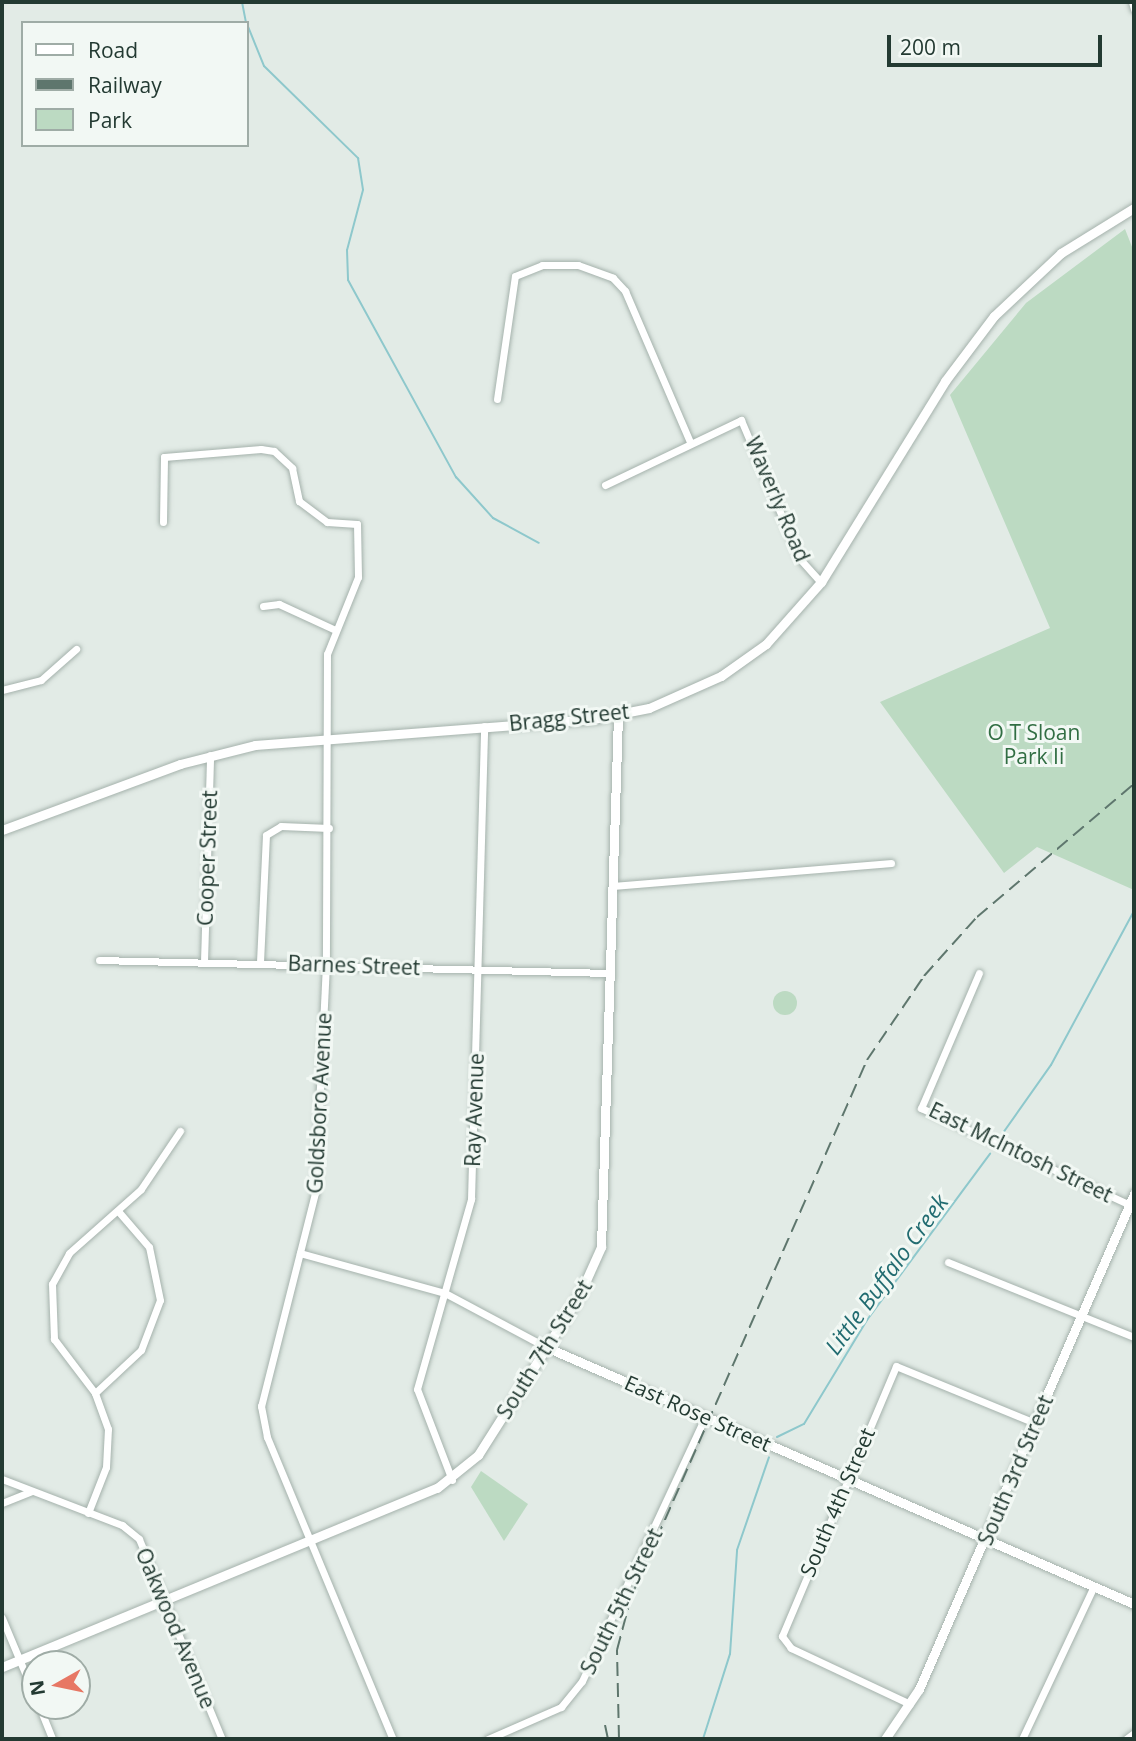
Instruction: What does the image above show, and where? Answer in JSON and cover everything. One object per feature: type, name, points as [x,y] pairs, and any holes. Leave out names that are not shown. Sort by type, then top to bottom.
[{"type":"street","points":[[1132,2],[1134,9]]},
{"type":"street","name":"Bragg Street","points":[[2,830],[210,755],[329,735],[618,715],[671,700],[721,676],[766,644],[821,582],[945,381],[994,316],[1061,253],[1134,208]]},
{"type":"street","points":[[497,399],[515,276],[542,264],[578,265],[613,278],[625,291],[690,442],[604,485]]},
{"type":"street","name":"Waverly Road","points":[[690,442],[734,421],[748,427],[800,559],[821,582]]},
{"type":"street","name":"Goldsboro Avenue","points":[[163,522],[164,457],[261,449],[274,451],[292,468],[299,501],[327,522],[357,524],[358,577],[333,629],[327,654],[329,735],[326,964],[318,1170],[261,1406],[310,1540],[393,1739]]},
{"type":"street","points":[[263,606],[279,604],[333,629]]},
{"type":"street","points":[[2,690],[41,680],[76,649]]},
{"type":"street","name":"South 7th Street","points":[[2,1667],[452,1480],[478,1455],[546,1347],[601,1247],[618,715]]},
{"type":"street","name":"Ray Avenue","points":[[452,1480],[417,1389],[471,1199],[484,726]]},
{"type":"street","name":"Cooper Street","points":[[204,962],[210,755]]},
{"type":"street","points":[[260,962],[266,835],[281,826],[328,828]]},
{"type":"street","points":[[612,886],[891,863]]},
{"type":"street","name":"Barnes Street","points":[[99,960],[610,973]]},
{"type":"street","name":"East McIntosh Street","points":[[979,973],[921,1108],[1132,1206]]},
{"type":"street","points":[[88,1513],[109,1446],[95,1393],[63,1356],[49,1300],[69,1254],[118,1211],[156,1171],[180,1131]]},
{"type":"street","name":"South 3rd Street","points":[[885,1739],[910,1704],[986,1538],[1132,1206],[1134,1194]]},
{"type":"street","points":[[95,1393],[141,1350],[160,1300],[149,1248],[118,1211]]},
{"type":"street","name":"East Rose Street","points":[[300,1253],[445,1293],[546,1347],[1134,1604]]},
{"type":"street","points":[[948,1262],[1134,1337]]},
{"type":"street","name":"South 4th Street","points":[[910,1704],[782,1639],[896,1366],[1035,1423]]},
{"type":"street","name":"South 5th Street","points":[[488,1739],[561,1707],[582,1681],[705,1417]]},
{"type":"street","name":"Oakwood Avenue","points":[[2,1479],[88,1513],[139,1539],[222,1739]]},
{"type":"street","points":[[2,1503],[31,1491]]},
{"type":"street","points":[[1022,1739],[1094,1587]]},
{"type":"street","points":[[2,1618],[20,1659]]},
{"type":"street","points":[[44,1720],[52,1739]]},
{"type":"street","points":[[1126,1739],[1134,1733]]},
{"type":"green space","name":"O T Sloan Park Ii","points":[[1125,229],[1134,252],[1134,890],[1037,847],[1004,873],[880,702],[1050,628],[950,395],[1026,303]]},
{"type":"green space","points":[[785,991],[793,995],[797,1003],[793,1011],[785,1015],[777,1011],[773,1003],[777,995]]},
{"type":"green space","points":[[481,1471],[528,1504],[504,1541],[471,1487]]},
{"type":"waterway","points":[[242,2],[246,21]]},
{"type":"waterway","points":[[248,26],[264,66],[358,158],[363,190],[347,250],[348,280],[456,477],[493,518],[539,543]]},
{"type":"waterway","name":"Little Buffalo Creek","points":[[998,1140],[1051,1065],[1134,911]]},
{"type":"waterway","name":"Little Buffalo Creek","points":[[777,1437],[804,1424],[867,1320],[990,1154]]},
{"type":"waterway","name":"Little Buffalo Creek","points":[[703,1739],[730,1654],[737,1550],[769,1457]]},
{"type":"railway","points":[[619,1739],[617,1650],[631,1597],[867,1060],[924,976],[977,917],[1134,784]]},
{"type":"railway","points":[[605,1725],[608,1739]]}]
